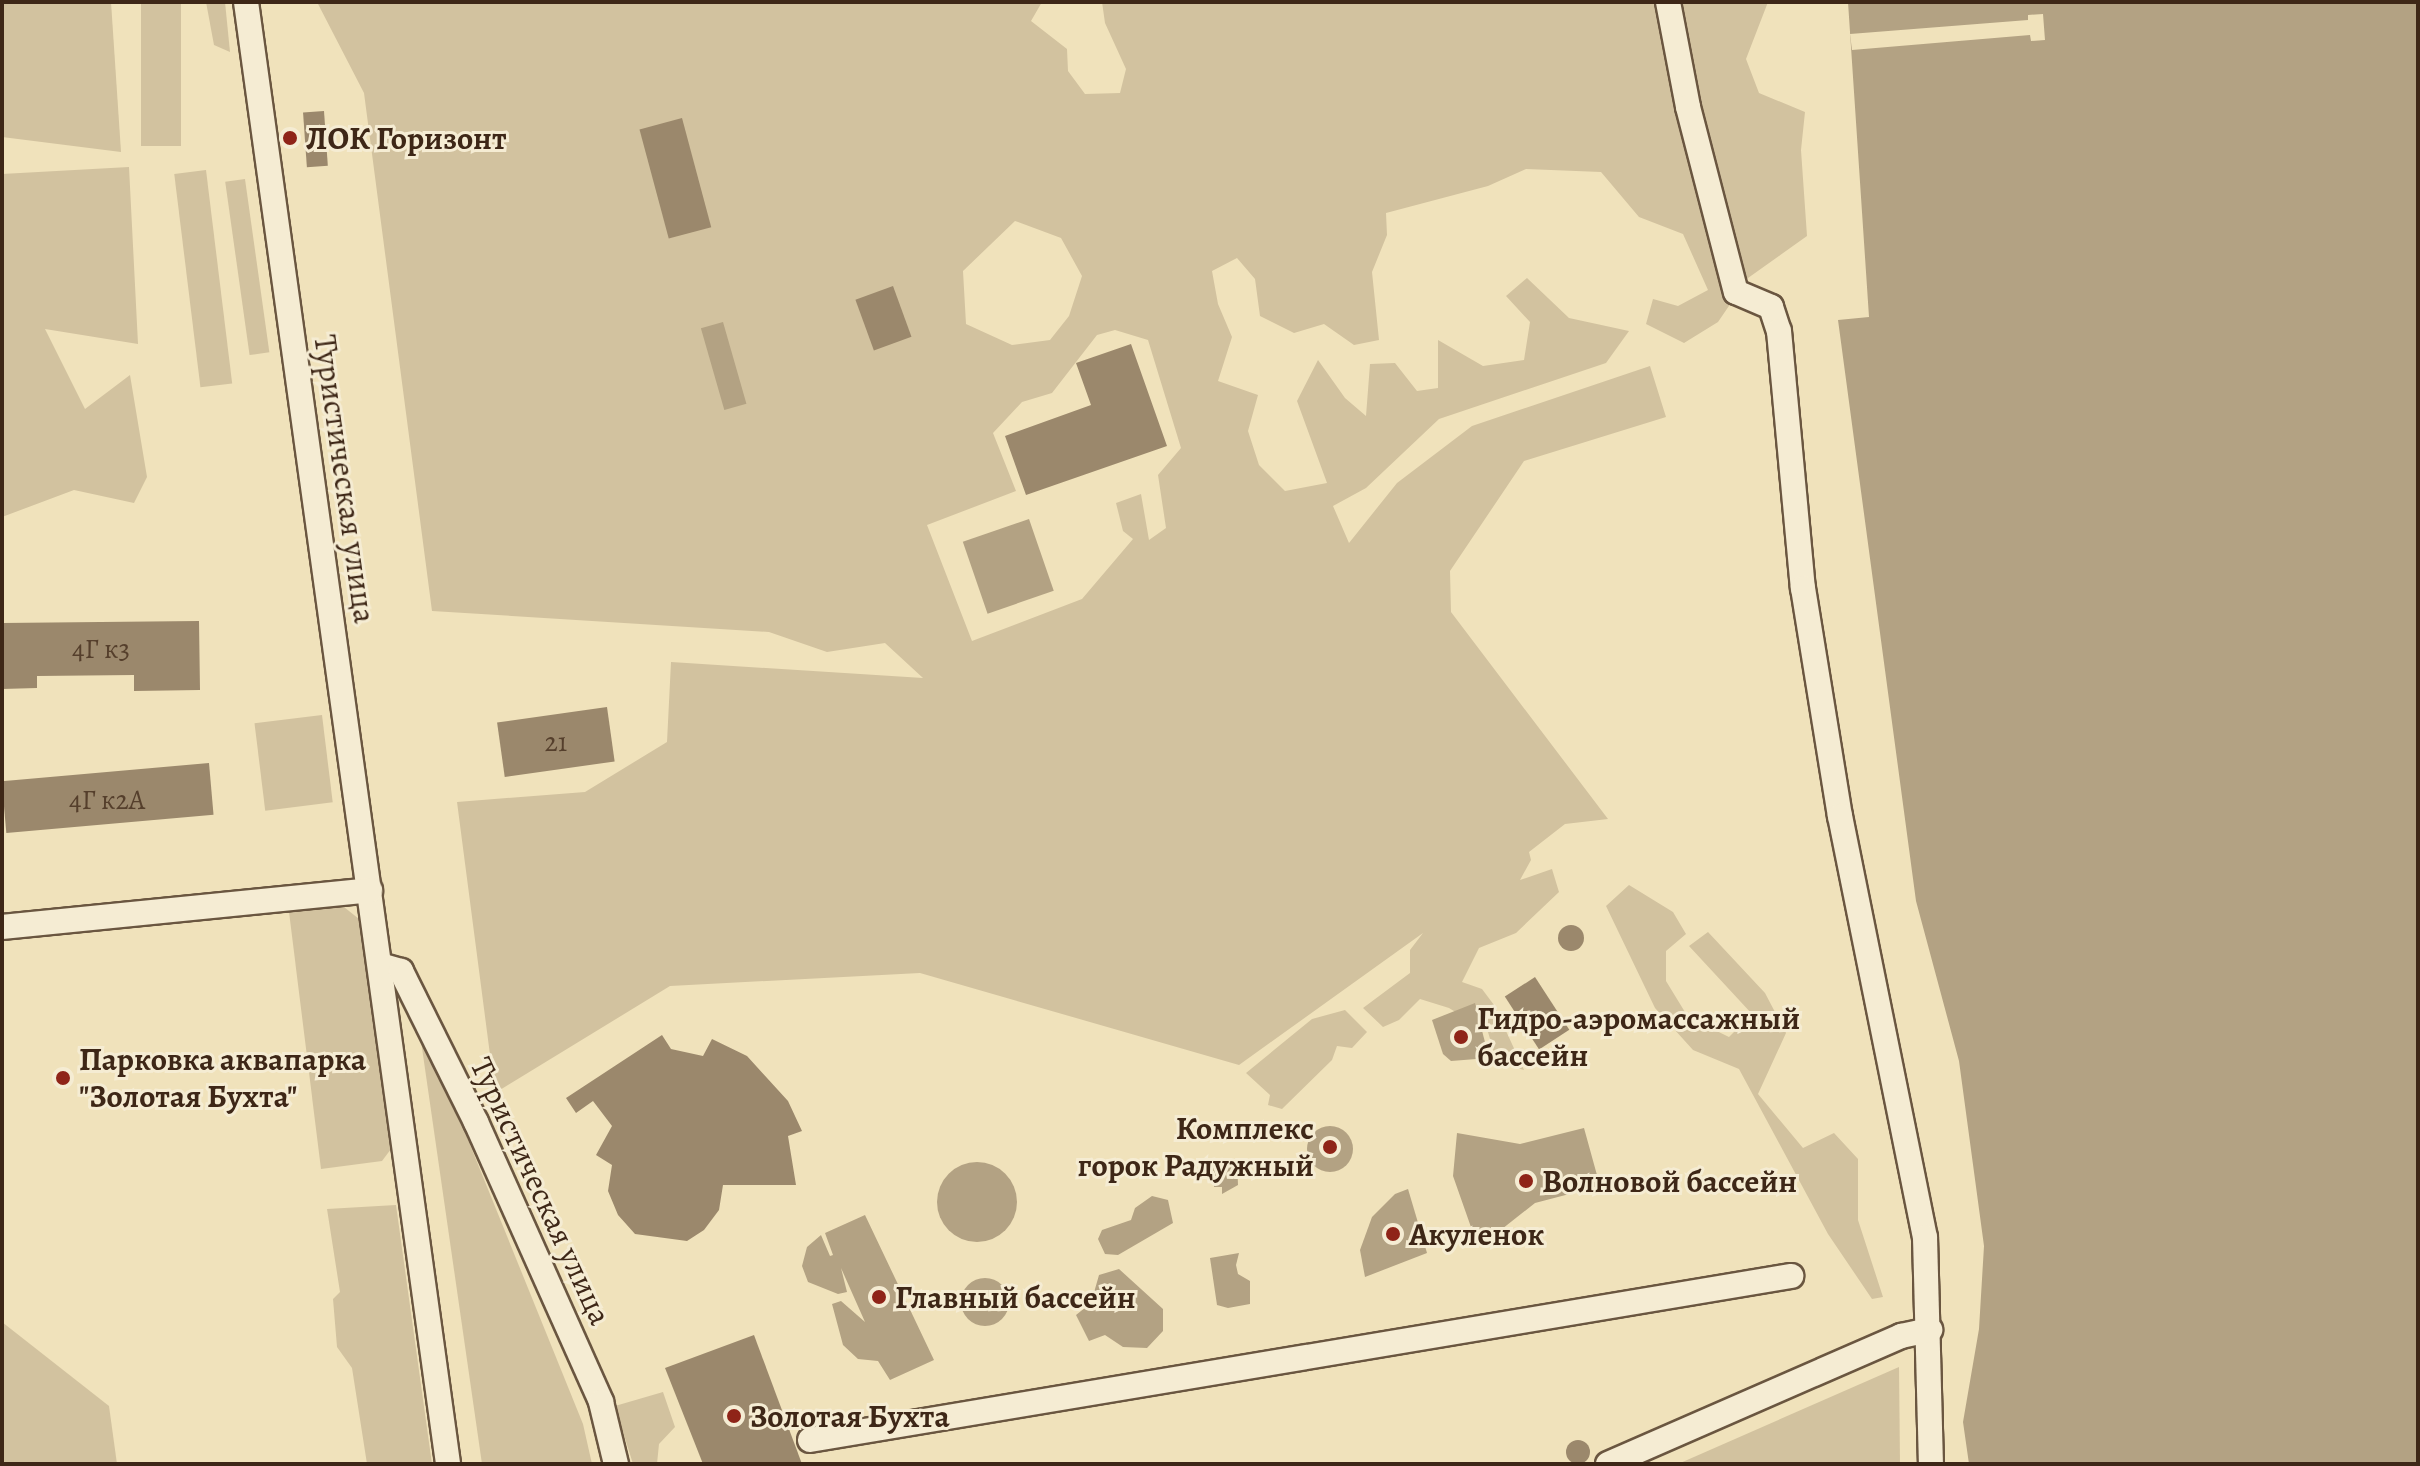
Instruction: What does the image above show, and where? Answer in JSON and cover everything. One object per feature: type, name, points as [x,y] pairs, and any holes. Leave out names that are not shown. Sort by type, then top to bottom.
[{"type":"street","name":"Туристическая улица","points":[[246,2],[448,1464]]},
{"type":"street","points":[[1668,2],[1736,292],[1771,307],[1779,331],[1803,588],[1840,816],[1925,1237],[1930,1330],[1931,1464]]},
{"type":"street","points":[[2,927],[370,890]]},
{"type":"street","name":"Туристическая улица","points":[[380,965],[401,971],[476,1122],[601,1402],[616,1464]]},
{"type":"street","points":[[810,1440],[1791,1276]]},
{"type":"street","points":[[1608,1464],[1901,1336],[1930,1330]]},
{"type":"shaded area","points":[[2,2],[111,2],[121,152],[2,137]]},
{"type":"shaded area","points":[[141,2],[181,2],[181,146],[141,146]]},
{"type":"shaded area","points":[[206,2],[225,2],[230,52],[214,45]]},
{"type":"shaded area","points":[[317,2],[1042,2],[1031,21],[1067,49],[1068,71],[1085,94],[1120,93],[1126,69],[1105,23],[1102,2],[1768,2],[1746,59],[1759,93],[1805,112],[1801,150],[1807,236],[1748,278],[1718,322],[1684,343],[1646,324],[1653,299],[1678,306],[1708,290],[1683,234],[1639,217],[1601,172],[1526,169],[1488,186],[1386,213],[1387,235],[1372,272],[1379,340],[1354,345],[1324,324],[1294,333],[1260,316],[1255,279],[1237,258],[1212,271],[1218,304],[1232,337],[1218,381],[1258,395],[1248,431],[1259,465],[1285,491],[1327,483],[1297,401],[1318,360],[1345,398],[1366,416],[1370,364],[1395,363],[1417,391],[1438,388],[1438,340],[1483,366],[1524,360],[1530,322],[1506,296],[1527,278],[1569,318],[1629,331],[1606,363],[1439,419],[1366,488],[1333,506],[1349,543],[1397,483],[1472,426],[1650,366],[1666,417],[1524,461],[1450,571],[1451,612],[1608,819],[1565,824],[1529,852],[1531,860],[1520,880],[1552,869],[1559,892],[1516,933],[1479,948],[1462,982],[1482,989],[1494,1005],[1524,1070],[1497,1063],[1488,1032],[1449,1008],[1420,999],[1399,1020],[1383,1027],[1363,1008],[1410,973],[1410,950],[1423,933],[1239,1065],[920,973],[670,986],[495,1093],[457,802],[585,792],[667,742],[671,662],[923,678],[885,643],[827,652],[769,632],[432,611],[364,93]],"holes":[[[1015,221],[1061,238],[1082,276],[1069,316],[1050,340],[1012,345],[966,324],[963,271]],[[1115,330],[1148,340],[1181,448],[1158,475],[1166,528],[1149,540],[1141,494],[1116,503],[1123,531],[1133,539],[1082,599],[972,641],[927,525],[1016,491],[993,433],[1022,402],[1052,393],[1097,335]]]},
{"type":"shaded area","points":[[1848,2],[2418,2],[2418,1464],[1969,1464],[1963,1422],[1979,1329],[1984,1246],[1959,1061],[1916,901],[1838,320],[1869,317]]},
{"type":"shaded area","points":[[129,167],[138,344],[45,329],[85,409],[130,375],[147,477],[134,503],[74,490],[2,517],[2,174]]},
{"type":"shaded area","points":[[206,170],[232,383],[200,387],[174,174]]},
{"type":"shaded area","points":[[245,179],[269,352],[250,355],[225,182]]},
{"type":"shaded area","points":[[723,322],[746,404],[724,410],[701,328]]},
{"type":"shaded area","points":[[1029,519],[1054,591],[988,614],[963,542]]},
{"type":"shaded area","points":[[322,715],[333,802],[265,811],[255,723]]},
{"type":"shaded area","points":[[1629,885],[1673,912],[1686,934],[1666,951],[1666,981],[1688,1017],[1729,1037],[1752,1014],[1689,946],[1708,932],[1765,993],[1786,1033],[1758,1094],[1803,1148],[1834,1133],[1858,1159],[1858,1220],[1883,1297],[1872,1299],[1828,1234],[1739,1069],[1693,1050],[1655,1008],[1606,906]]},
{"type":"shaded area","points":[[344,907],[359,919],[391,1149],[382,1161],[321,1169],[289,912]]},
{"type":"shaded area","name":"Гидро-аэромассажный бассейн","points":[[1475,1003],[1489,1058],[1451,1061],[1443,1054],[1432,1020]]},
{"type":"shaded area","points":[[1345,1010],[1367,1032],[1352,1048],[1337,1046],[1332,1060],[1282,1109],[1268,1105],[1270,1095],[1246,1073],[1312,1019]]},
{"type":"shaded area","points":[[421,1041],[428,1041],[583,1424],[592,1464],[482,1464]]},
{"type":"shaded area","name":"Комплекс горок Радужный","points":[[1330,1126],[1346,1133],[1353,1149],[1346,1165],[1330,1172],[1314,1165],[1307,1149],[1314,1133]]},
{"type":"shaded area","name":"Волновой бассейн","points":[[1584,1128],[1600,1186],[1535,1203],[1483,1244],[1472,1230],[1453,1176],[1457,1133],[1520,1144]]},
{"type":"shaded area","points":[[1237,1161],[1238,1185],[1222,1194],[1222,1187],[1214,1187],[1213,1162]]},
{"type":"shaded area","points":[[977,1162],[992,1165],[1005,1174],[1014,1187],[1017,1202],[1014,1217],[1005,1230],[992,1239],[977,1242],[962,1239],[949,1230],[940,1217],[937,1202],[940,1187],[949,1174],[962,1165]]},
{"type":"shaded area","name":"Акуленок","points":[[1408,1189],[1427,1253],[1365,1277],[1360,1250],[1372,1217],[1395,1194]]},
{"type":"shaded area","points":[[1152,1196],[1168,1200],[1173,1223],[1118,1255],[1105,1254],[1098,1239],[1102,1230],[1131,1220],[1135,1208]]},
{"type":"shaded area","points":[[396,1205],[432,1464],[367,1464],[352,1368],[337,1347],[333,1299],[340,1292],[327,1209]]},
{"type":"shaded area","name":"Главный бассейн","points":[[865,1215],[934,1360],[890,1380],[878,1361],[858,1359],[843,1345],[832,1304],[841,1301],[865,1322],[841,1268],[847,1292],[838,1294],[808,1282],[802,1266],[807,1247],[821,1235],[830,1256],[833,1255],[825,1233]]},
{"type":"shaded area","points":[[1239,1253],[1236,1265],[1238,1274],[1250,1281],[1250,1304],[1228,1308],[1217,1305],[1210,1258]]},
{"type":"shaded area","points":[[1119,1269],[1163,1309],[1163,1331],[1147,1348],[1123,1347],[1105,1335],[1089,1341],[1076,1315],[1091,1303],[1099,1275]]},
{"type":"shaded area","points":[[985,1278],[1002,1285],[1009,1302],[1002,1319],[985,1326],[968,1319],[961,1302],[968,1285]]},
{"type":"shaded area","points":[[2,1322],[109,1406],[117,1464],[2,1464]]},
{"type":"shaded area","points":[[1899,1367],[1900,1464],[1678,1464]]},
{"type":"shaded area","points":[[663,1392],[675,1427],[659,1444],[657,1464],[633,1464],[615,1406]]},
{"type":"pier","points":[[2043,14],[2045,40],[2031,41],[2030,35],[1852,50],[1850,34],[2028,20],[2028,15]]},
{"type":"building","points":[[324,111],[328,166],[307,167],[303,112]]},
{"type":"building","points":[[682,118],[711,227],[669,239],[639,129]]},
{"type":"building","points":[[893,286],[911,337],[874,350],[855,300]]},
{"type":"building","points":[[1131,344],[1167,446],[1026,495],[1005,436],[1091,405],[1076,363]]},
{"type":"building","points":[[199,621],[200,690],[134,691],[134,675],[37,676],[37,688],[2,689],[2,623]]},
{"type":"building","points":[[607,707],[615,761],[505,777],[497,722]]},
{"type":"building","points":[[209,763],[214,815],[6,833],[2,781]]},
{"type":"building","points":[[1571,925],[1580,929],[1584,938],[1580,947],[1571,951],[1562,947],[1558,938],[1562,929]]},
{"type":"building","points":[[1535,977],[1569,1030],[1539,1049],[1505,997]]},
{"type":"building","points":[[662,1035],[671,1049],[703,1056],[712,1039],[747,1056],[788,1101],[802,1131],[788,1136],[796,1185],[723,1185],[719,1210],[704,1230],[687,1241],[635,1234],[618,1215],[608,1191],[612,1165],[596,1155],[612,1126],[593,1101],[576,1113],[566,1098]]},
{"type":"building","name":"Золотая Бухта","points":[[754,1335],[802,1464],[703,1464],[665,1368]]},
{"type":"building","points":[[1578,1440],[1586,1444],[1590,1452],[1586,1460],[1578,1464],[1570,1460],[1566,1452],[1570,1444]]},
{"type":"place","name":"ЛОК Горизонт","points":[[290,138]]},
{"type":"place","name":"Гидро-аэромассажный бассейн","points":[[1461,1037]]},
{"type":"place","name":"Парковка аквапарка \"Золотая Бухта\"","points":[[63,1078]]},
{"type":"place","name":"Комплекс горок Радужный","points":[[1330,1147]]},
{"type":"place","name":"Волновой бассейн","points":[[1526,1181]]},
{"type":"place","name":"Акуленок","points":[[1393,1234]]},
{"type":"place","name":"Главный бассейн","points":[[879,1297]]},
{"type":"place","name":"Золотая Бухта","points":[[734,1416]]}]
